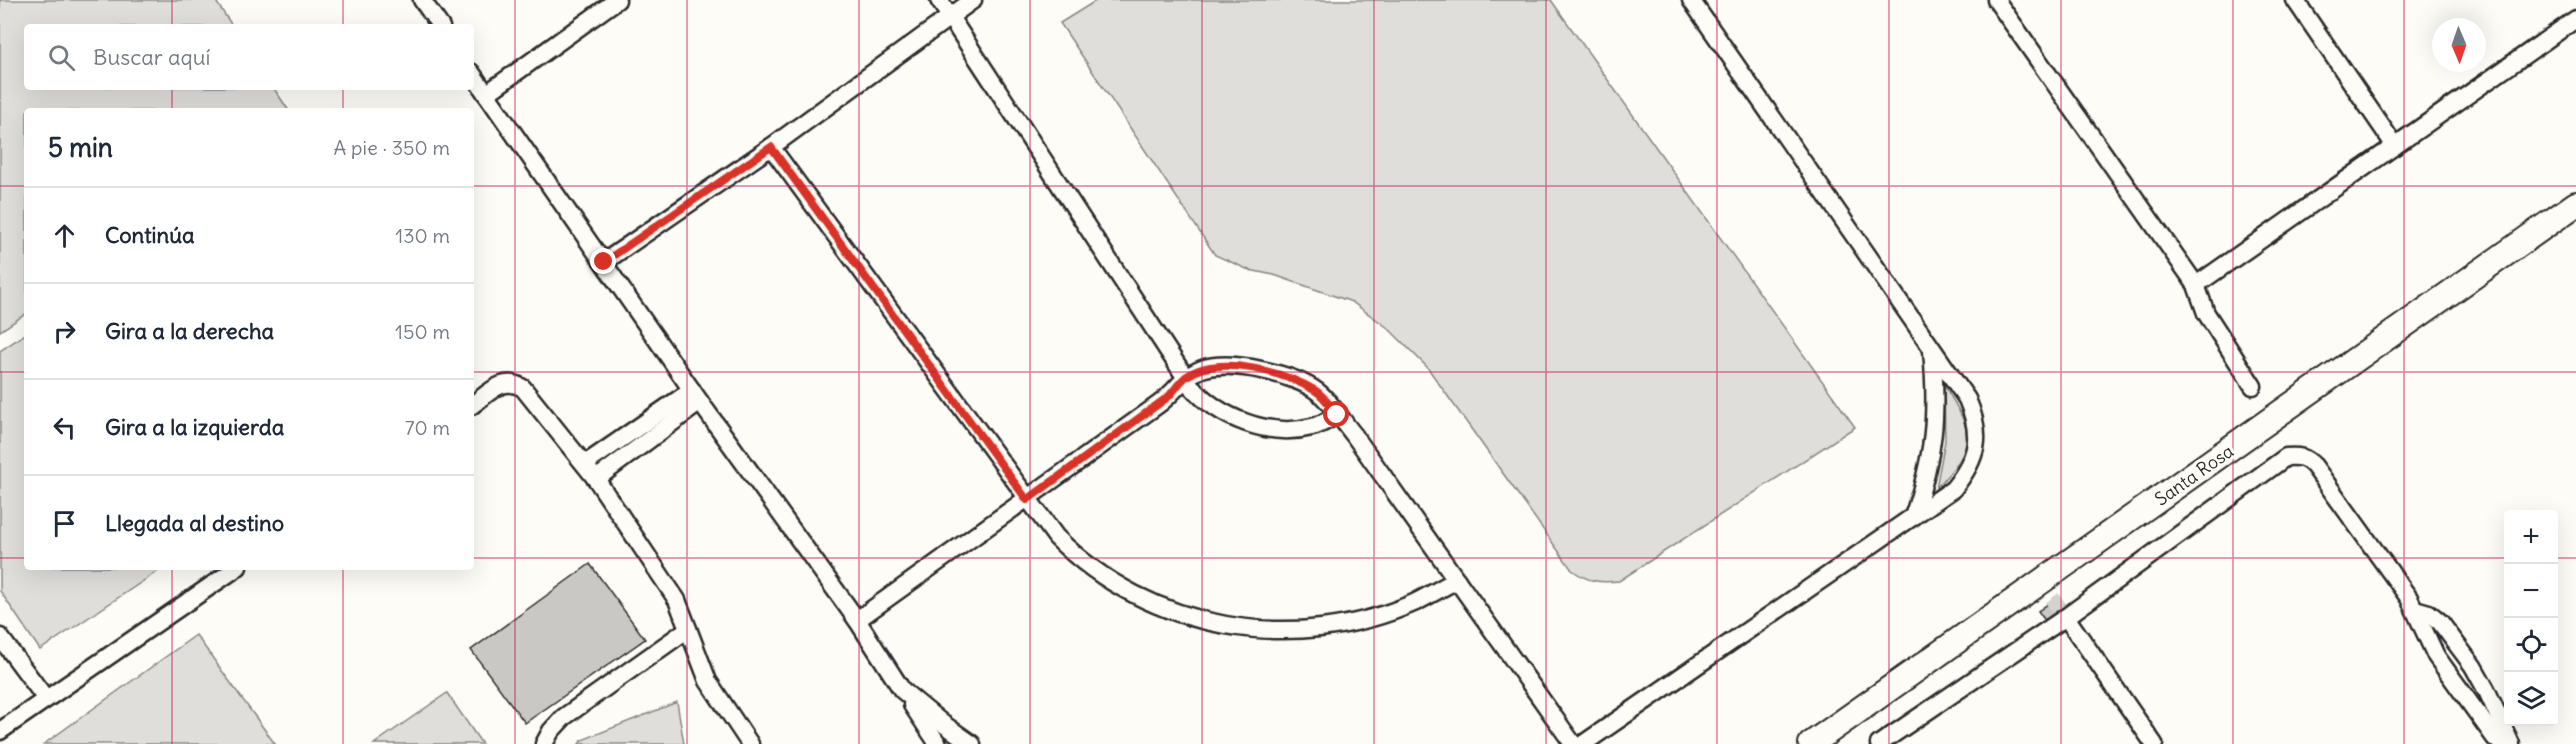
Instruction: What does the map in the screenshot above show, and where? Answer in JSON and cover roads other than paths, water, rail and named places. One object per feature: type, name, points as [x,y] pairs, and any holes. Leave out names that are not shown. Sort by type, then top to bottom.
[{"type":"street","points":[[422,0],[439,24]]},
{"type":"street","points":[[486,94],[616,0]]},
{"type":"street","points":[[939,0],[1203,400],[1234,419],[1263,428],[1296,430],[1314,427],[1337,415]]},
{"type":"street","points":[[604,262],[771,147],[973,0]]},
{"type":"street","points":[[1583,744],[1953,489],[1969,468],[1976,446],[1976,425],[1967,399],[1690,0]]},
{"type":"street","points":[[1996,0],[2196,285],[2206,313],[2253,386]]},
{"type":"street","points":[[2295,0],[2395,146]]},
{"type":"street","points":[[2196,285],[2576,19]]},
{"type":"street","points":[[474,76],[696,396],[857,620],[938,744]]},
{"type":"street","points":[[771,147],[1027,500],[1056,537],[1078,560],[1114,585],[1182,614],[1232,628],[1274,631],[1322,627],[1371,617],[1416,602],[1457,580]]},
{"type":"street","name":"Santa Rosa","points":[[1811,744],[2576,204]]},
{"type":"street","points":[[1913,517],[1927,475],[1936,421],[1932,348]]},
{"type":"street","points":[[857,620],[1168,397],[1186,377],[1203,369],[1222,366],[1270,373],[1318,392],[1337,415],[1573,744]]},
{"type":"street","points":[[474,404],[504,383],[514,382],[523,388],[585,464],[677,600],[708,681],[750,744]]},
{"type":"street","points":[[585,464],[696,396]]},
{"type":"street","points":[[596,479],[696,396]]},
{"type":"street","points":[[1880,744],[2066,617],[2286,457],[2297,456],[2306,458],[2314,466],[2415,609],[2436,656],[2495,738],[2502,744]]},
{"type":"street","points":[[0,731],[234,570]]},
{"type":"street","points":[[2415,609],[2429,613],[2440,622],[2473,666],[2511,744]]},
{"type":"street","points":[[2066,617],[2154,744]]},
{"type":"street","points":[[544,744],[551,731],[564,717],[688,629]]},
{"type":"street","points":[[0,637],[46,699]]},
{"type":"street","points":[[902,690],[972,744]]},
{"type":"tunnel","points":[[2052,598],[2066,617]]}]
